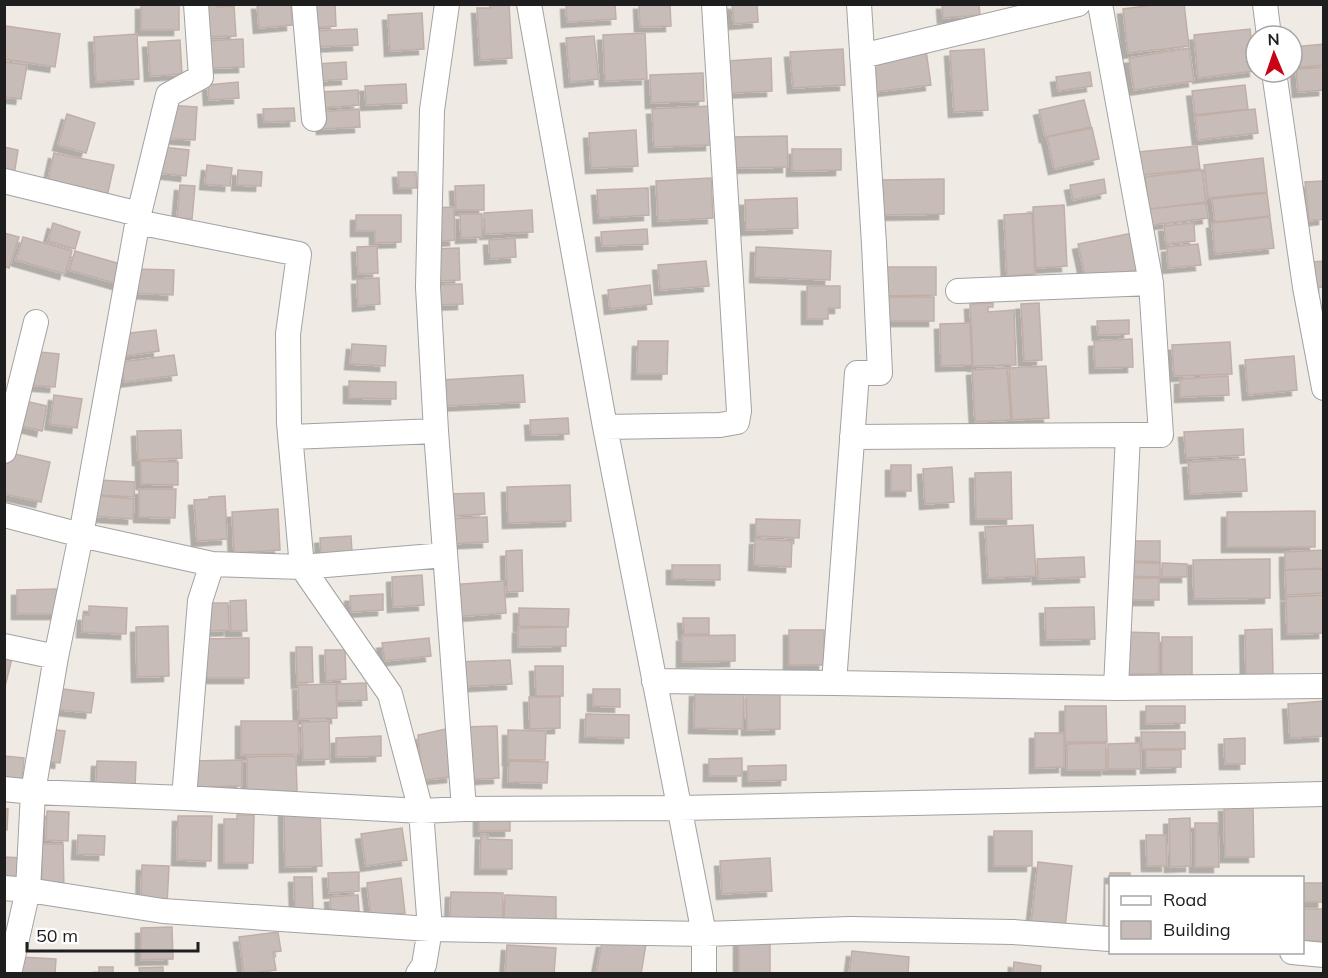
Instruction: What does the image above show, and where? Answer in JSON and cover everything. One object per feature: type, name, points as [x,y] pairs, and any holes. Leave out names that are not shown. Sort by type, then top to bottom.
[{"type":"street","points":[[9,974],[16,889],[56,657],[81,535],[138,218],[168,95],[201,77],[196,4]]},
{"type":"street","points":[[304,4],[314,119]]},
{"type":"street","points":[[447,4],[432,110],[428,287],[436,431],[464,809]]},
{"type":"street","points":[[529,4],[605,427],[704,934],[705,974]]},
{"type":"street","points":[[605,427],[720,425],[736,422],[739,411],[714,4]]},
{"type":"street","points":[[834,682],[857,373],[880,373],[859,4]]},
{"type":"street","points":[[862,56],[1078,4]]},
{"type":"street","points":[[852,437],[1161,435],[1151,283],[1100,4]]},
{"type":"street","points":[[1265,4],[1268,24]]},
{"type":"street","points":[[1276,84],[1305,287],[1323,388]]},
{"type":"street","points":[[4,182],[138,218],[299,254],[288,334],[289,423],[302,567],[390,694],[421,811],[430,929],[425,971]]},
{"type":"street","points":[[958,291],[1151,283]]},
{"type":"street","points":[[4,451],[36,322]]},
{"type":"street","points":[[291,437],[436,431]]},
{"type":"street","points":[[1116,688],[1128,435]]},
{"type":"street","points":[[4,515],[81,535],[212,564],[302,567],[445,555]]},
{"type":"street","points":[[184,798],[200,601],[212,564]]},
{"type":"street","points":[[4,646],[56,657]]},
{"type":"street","points":[[654,681],[1116,688],[1323,686]]},
{"type":"street","points":[[4,789],[421,811],[680,808],[1323,794]]},
{"type":"street","points":[[16,889],[163,911],[430,929],[704,934],[850,929],[1013,932],[1109,939]]},
{"type":"street","points":[[1304,953],[1323,955]]},
{"type":"building","points":[[141,4],[179,4],[179,30],[141,30]]},
{"type":"building","points":[[200,4],[217,4],[217,7],[234,6],[236,36],[202,37]]},
{"type":"building","points":[[257,4],[291,4],[292,25],[259,28]]},
{"type":"building","points":[[307,4],[335,4],[336,26],[309,28]]},
{"type":"building","points":[[490,4],[509,4],[512,58],[480,60],[477,8],[490,8]]},
{"type":"building","points":[[566,4],[615,4],[616,19],[567,22]]},
{"type":"building","points":[[639,4],[670,4],[671,26],[640,27]]},
{"type":"building","points":[[732,4],[757,4],[758,22],[734,24]]},
{"type":"building","points":[[942,4],[979,4],[980,15],[943,18]]},
{"type":"building","points":[[1161,4],[1184,4],[1189,46],[1128,53],[1123,9]]},
{"type":"building","points":[[422,13],[424,49],[390,51],[388,15]]},
{"type":"building","points":[[6,26],[60,34],[55,67],[4,59]]},
{"type":"building","points":[[357,29],[358,45],[315,47],[314,31]]},
{"type":"building","points":[[1244,30],[1244,72],[1198,78],[1194,35]]},
{"type":"building","points":[[645,33],[647,79],[605,81],[603,35]]},
{"type":"building","points":[[137,34],[139,79],[96,82],[94,37]]},
{"type":"building","points":[[594,36],[599,79],[570,82],[566,38]]},
{"type":"building","points":[[243,39],[244,67],[205,68],[204,41]]},
{"type":"building","points":[[180,40],[182,74],[150,76],[148,42]]},
{"type":"building","points":[[1324,44],[1324,65],[1304,67],[1304,46]]},
{"type":"building","points":[[1189,48],[1194,81],[1134,90],[1129,58]]},
{"type":"building","points":[[843,49],[845,85],[793,88],[790,52]]},
{"type":"building","points":[[984,49],[988,110],[954,112],[950,51]]},
{"type":"building","points":[[926,50],[931,85],[875,92],[871,57]]},
{"type":"building","points":[[771,58],[772,91],[729,93],[728,61]]},
{"type":"building","points":[[4,62],[27,65],[21,99],[4,97]]},
{"type":"building","points":[[346,62],[347,79],[318,81],[317,64]]},
{"type":"building","points":[[1324,67],[1324,90],[1298,92],[1297,84],[1304,84],[1304,68]]},
{"type":"building","points":[[1090,72],[1092,86],[1058,91],[1056,77]]},
{"type":"building","points":[[703,73],[704,101],[651,103],[650,75]]},
{"type":"building","points":[[238,82],[239,98],[209,100],[208,85]]},
{"type":"building","points":[[406,84],[407,103],[366,105],[365,86]]},
{"type":"building","points":[[1245,85],[1248,109],[1195,115],[1192,91]]},
{"type":"building","points":[[358,90],[359,105],[320,108],[319,92]]},
{"type":"building","points":[[1084,100],[1091,127],[1045,137],[1039,110]]},
{"type":"building","points":[[166,105],[197,107],[195,140],[164,138]]},
{"type":"building","points":[[710,106],[711,145],[654,147],[652,109]]},
{"type":"building","points":[[294,108],[295,121],[264,122],[263,109]]},
{"type":"building","points":[[359,109],[360,127],[322,129],[321,112]]},
{"type":"building","points":[[1255,109],[1258,133],[1198,140],[1195,116]]},
{"type":"building","points":[[67,114],[95,123],[86,153],[58,145]]},
{"type":"building","points":[[1092,128],[1099,159],[1054,169],[1047,137]]},
{"type":"building","points":[[636,130],[638,166],[591,168],[589,133]]},
{"type":"building","points":[[787,136],[788,167],[730,168],[729,137]]},
{"type":"building","points":[[1197,146],[1200,169],[1142,175],[1139,152]]},
{"type":"building","points":[[4,147],[18,150],[14,175],[4,173]]},
{"type":"building","points":[[163,147],[189,150],[186,176],[160,173]]},
{"type":"building","points":[[792,149],[841,149],[841,170],[792,171]]},
{"type":"building","points":[[54,153],[114,165],[106,201],[46,189]]},
{"type":"building","points":[[1263,158],[1267,192],[1208,198],[1204,165]]},
{"type":"building","points":[[207,165],[232,168],[230,186],[205,184]]},
{"type":"building","points":[[238,170],[262,172],[261,186],[237,185]]},
{"type":"building","points":[[1202,170],[1206,202],[1149,209],[1145,177]]},
{"type":"building","points":[[398,172],[416,172],[417,188],[399,188]]},
{"type":"building","points":[[711,178],[713,218],[658,221],[656,181]]},
{"type":"building","points":[[944,179],[944,214],[882,215],[882,180]]},
{"type":"building","points":[[1104,179],[1106,193],[1073,200],[1070,185]]},
{"type":"building","points":[[1324,181],[1324,219],[1309,221],[1305,182]]},
{"type":"building","points":[[180,185],[195,186],[192,219],[177,218]]},
{"type":"building","points":[[484,185],[484,210],[456,210],[455,186]]},
{"type":"building","points":[[648,188],[649,215],[599,218],[597,190]]},
{"type":"building","points":[[1267,193],[1270,216],[1215,222],[1212,199]]},
{"type":"building","points":[[797,198],[798,228],[746,230],[745,200]]},
{"type":"building","points":[[1206,203],[1208,218],[1152,225],[1150,209]]},
{"type":"building","points":[[1064,205],[1067,266],[1036,268],[1033,207]]},
{"type":"building","points":[[454,207],[455,240],[434,242],[432,208]]},
{"type":"building","points":[[532,210],[533,232],[485,234],[484,213]]},
{"type":"building","points":[[1032,213],[1035,274],[1007,276],[1004,215]]},
{"type":"building","points":[[460,214],[482,214],[482,237],[461,238]]},
{"type":"building","points":[[356,215],[401,215],[401,242],[375,243],[375,231],[356,231]]},
{"type":"building","points":[[1270,217],[1274,248],[1215,254],[1212,223]]},
{"type":"building","points":[[53,223],[80,232],[75,249],[48,241]]},
{"type":"building","points":[[1194,223],[1195,241],[1166,244],[1164,226]]},
{"type":"building","points":[[647,229],[648,244],[602,246],[601,232]]},
{"type":"building","points":[[4,233],[19,237],[9,268],[4,266]]},
{"type":"building","points":[[1133,233],[1140,269],[1086,281],[1078,244]]},
{"type":"building","points":[[23,237],[72,251],[65,274],[16,260]]},
{"type":"building","points":[[515,238],[516,257],[490,259],[489,240]]},
{"type":"building","points":[[1198,244],[1201,265],[1168,268],[1167,247]]},
{"type":"building","points":[[377,246],[378,273],[358,274],[357,247]]},
{"type":"building","points":[[756,247],[831,251],[830,280],[755,277]]},
{"type":"building","points":[[459,248],[460,280],[433,281],[432,249]]},
{"type":"building","points":[[75,251],[124,265],[118,284],[69,270]]},
{"type":"building","points":[[706,261],[709,286],[660,290],[658,265]]},
{"type":"building","points":[[1324,261],[1324,287],[1314,288],[1312,262]]},
{"type":"building","points":[[884,267],[936,267],[936,295],[884,296]]},
{"type":"building","points":[[135,269],[174,270],[173,295],[134,293]]},
{"type":"building","points":[[379,278],[380,304],[358,306],[357,279]]},
{"type":"building","points":[[462,284],[463,304],[437,305],[437,285]]},
{"type":"building","points":[[650,285],[652,304],[610,309],[608,290]]},
{"type":"building","points":[[807,286],[840,286],[840,308],[828,308],[828,319],[807,319]]},
{"type":"building","points":[[887,297],[934,297],[934,321],[887,321]]},
{"type":"building","points":[[993,303],[993,307],[988,307],[988,312],[1014,310],[1016,365],[973,366],[970,304]]},
{"type":"building","points":[[1039,303],[1042,360],[1024,361],[1021,304]]},
{"type":"building","points":[[1129,320],[1129,334],[1098,335],[1097,321]]},
{"type":"building","points":[[970,323],[972,365],[941,366],[940,324]]},
{"type":"building","points":[[156,330],[159,351],[125,356],[122,334]]},
{"type":"building","points":[[1132,339],[1133,367],[1095,368],[1094,341]]},
{"type":"building","points":[[638,341],[668,341],[667,374],[637,374]]},
{"type":"building","points":[[1230,342],[1232,374],[1174,376],[1172,345]]},
{"type":"building","points":[[352,344],[386,346],[385,366],[350,364]]},
{"type":"building","points":[[29,351],[59,354],[55,387],[26,385]]},
{"type":"building","points":[[174,355],[177,375],[124,382],[122,362]]},
{"type":"building","points":[[1294,356],[1297,390],[1248,395],[1245,360]]},
{"type":"building","points":[[1046,366],[1049,418],[1012,420],[1009,368]]},
{"type":"building","points":[[1007,368],[1011,420],[975,422],[972,370]]},
{"type":"building","points":[[523,375],[525,402],[443,406],[442,380]]},
{"type":"building","points":[[1228,376],[1229,395],[1180,397],[1180,379]]},
{"type":"building","points":[[349,381],[396,382],[396,399],[349,398]]},
{"type":"building","points":[[54,395],[82,399],[77,428],[50,424]]},
{"type":"building","points":[[21,400],[47,406],[42,431],[16,425]]},
{"type":"building","points":[[568,418],[569,434],[531,435],[530,420]]},
{"type":"building","points":[[1243,429],[1244,455],[1186,458],[1184,432]]},
{"type":"building","points":[[181,430],[182,458],[138,460],[137,431]]},
{"type":"building","points":[[6,452],[50,462],[41,502],[4,494]]},
{"type":"building","points":[[1245,459],[1247,491],[1190,494],[1188,462]]},
{"type":"building","points":[[141,461],[178,462],[178,485],[141,484]]},
{"type":"building","points":[[891,465],[911,465],[911,491],[891,491]]},
{"type":"building","points":[[952,467],[954,502],[925,504],[923,469]]},
{"type":"building","points":[[1011,472],[1012,519],[976,519],[975,473]]},
{"type":"building","points":[[99,480],[135,482],[134,497],[98,495]]},
{"type":"building","points":[[570,485],[571,521],[508,523],[507,487]]},
{"type":"building","points":[[139,489],[176,489],[175,518],[139,517]]},
{"type":"building","points":[[484,493],[485,514],[447,516],[446,494]]},
{"type":"building","points":[[91,495],[134,499],[133,519],[90,516]]},
{"type":"building","points":[[225,496],[227,539],[197,541],[194,500]]},
{"type":"building","points":[[278,509],[280,550],[234,553],[232,512]]},
{"type":"building","points":[[1315,511],[1315,547],[1227,547],[1227,512]]},
{"type":"building","points":[[487,517],[488,542],[447,544],[446,519]]},
{"type":"building","points":[[756,519],[800,520],[799,538],[756,536]]},
{"type":"building","points":[[1033,525],[1036,576],[988,578],[985,527]]},
{"type":"building","points":[[351,536],[352,552],[321,553],[320,538]]},
{"type":"building","points":[[755,539],[792,541],[791,567],[754,565]]},
{"type":"building","points":[[1131,541],[1160,541],[1160,562],[1131,561]]},
{"type":"building","points":[[522,550],[523,591],[507,592],[506,551]]},
{"type":"building","points":[[1324,550],[1324,568],[1285,570],[1285,552]]},
{"type":"building","points":[[1084,557],[1085,577],[1038,579],[1037,559]]},
{"type":"building","points":[[1270,559],[1270,598],[1194,599],[1193,560]]},
{"type":"building","points":[[1126,563],[1160,563],[1160,577],[1126,576]]},
{"type":"building","points":[[1162,563],[1187,564],[1187,577],[1162,577]]},
{"type":"building","points":[[672,565],[720,565],[720,580],[672,579]]},
{"type":"building","points":[[1324,569],[1324,593],[1286,595],[1285,570]]},
{"type":"building","points":[[422,575],[424,605],[393,607],[392,577]]},
{"type":"building","points":[[1125,578],[1159,578],[1159,600],[1125,600]]},
{"type":"building","points":[[504,581],[506,613],[451,617],[449,585]]},
{"type":"building","points":[[57,589],[57,614],[17,614],[17,590]]},
{"type":"building","points":[[383,594],[383,610],[351,612],[350,596]]},
{"type":"building","points":[[1324,595],[1324,633],[1287,634],[1286,597]]},
{"type":"building","points":[[246,600],[247,631],[231,631],[230,601]]},
{"type":"building","points":[[206,603],[228,603],[229,630],[207,631]]},
{"type":"building","points":[[89,606],[127,608],[126,634],[82,632],[83,615],[89,615]]},
{"type":"building","points":[[1094,607],[1095,639],[1046,640],[1045,608]]},
{"type":"building","points":[[519,608],[569,609],[568,627],[519,626]]},
{"type":"building","points":[[683,618],[709,618],[709,634],[684,634]]},
{"type":"building","points":[[168,626],[169,676],[137,677],[136,627]]},
{"type":"building","points":[[566,627],[566,646],[518,647],[518,628]]},
{"type":"building","points":[[1272,629],[1273,675],[1246,675],[1245,630]]},
{"type":"building","points":[[789,630],[824,630],[824,665],[789,665]]},
{"type":"building","points":[[1124,632],[1159,633],[1159,674],[1124,674]]},
{"type":"building","points":[[735,635],[735,661],[682,662],[682,636]]},
{"type":"building","points":[[1162,637],[1192,637],[1192,675],[1162,675]]},
{"type":"building","points":[[249,638],[249,678],[205,678],[205,639]]},
{"type":"building","points":[[429,638],[431,656],[385,661],[382,643]]},
{"type":"building","points":[[296,647],[312,647],[313,682],[297,683]]},
{"type":"building","points":[[325,650],[345,650],[346,679],[326,681]]},
{"type":"building","points":[[4,652],[13,654],[4,691]]},
{"type":"building","points":[[510,660],[512,684],[458,687],[456,662]]},
{"type":"building","points":[[535,666],[563,666],[563,696],[536,696]]},
{"type":"building","points":[[366,683],[367,700],[337,701],[337,684]]},
{"type":"building","points":[[336,684],[337,718],[299,719],[298,685]]},
{"type":"building","points":[[55,688],[94,693],[91,713],[53,709]]},
{"type":"building","points":[[593,689],[620,689],[620,707],[593,706]]},
{"type":"building","points":[[695,691],[744,692],[743,729],[694,728]]},
{"type":"building","points":[[746,694],[780,694],[780,729],[747,730]]},
{"type":"building","points":[[529,697],[560,697],[560,728],[530,729]]},
{"type":"building","points":[[1324,701],[1324,736],[1290,738],[1288,704]]},
{"type":"building","points":[[1065,706],[1106,706],[1107,742],[1065,742]]},
{"type":"building","points":[[1146,706],[1185,706],[1185,723],[1146,724]]},
{"type":"building","points":[[586,714],[629,715],[629,738],[585,737]]},
{"type":"building","points":[[241,721],[298,721],[299,754],[241,755]]},
{"type":"building","points":[[329,721],[330,759],[303,760],[302,722]]},
{"type":"building","points":[[497,726],[499,778],[463,780],[461,727]]},
{"type":"building","points":[[451,728],[452,777],[422,780],[418,735]]},
{"type":"building","points":[[47,729],[65,731],[60,763],[43,761]]},
{"type":"building","points":[[508,730],[546,731],[545,760],[508,760]]},
{"type":"building","points":[[1141,732],[1185,732],[1185,749],[1142,749]]},
{"type":"building","points":[[1035,733],[1064,733],[1064,767],[1035,768]]},
{"type":"building","points":[[381,736],[381,756],[336,757],[336,738]]},
{"type":"building","points":[[1245,738],[1245,764],[1225,764],[1224,739]]},
{"type":"building","points":[[1106,743],[1106,770],[1067,770],[1067,744]]},
{"type":"building","points":[[1140,743],[1141,769],[1108,769],[1108,744]]},
{"type":"building","points":[[1146,750],[1181,750],[1181,767],[1146,768]]},
{"type":"building","points":[[4,756],[24,758],[22,782],[4,781]]},
{"type":"building","points":[[296,756],[297,791],[247,792],[247,757]]},
{"type":"building","points":[[742,758],[742,776],[709,776],[709,759]]},
{"type":"building","points":[[242,760],[242,786],[191,787],[191,761]]},
{"type":"building","points":[[97,761],[136,762],[135,789],[96,789]]},
{"type":"building","points":[[509,761],[548,762],[547,783],[508,782]]},
{"type":"building","points":[[786,765],[786,780],[748,781],[748,766]]},
{"type":"building","points":[[1224,806],[1253,806],[1254,857],[1225,857]]},
{"type":"building","points":[[4,809],[8,809],[7,830],[4,830]]},
{"type":"building","points":[[320,810],[322,866],[285,867],[284,811]]},
{"type":"building","points":[[47,811],[69,812],[68,841],[46,840]]},
{"type":"building","points":[[237,815],[254,815],[253,863],[224,863],[224,819],[237,819]]},
{"type":"building","points":[[479,815],[510,815],[510,831],[479,831]]},
{"type":"building","points":[[178,816],[212,816],[211,861],[177,860]]},
{"type":"building","points":[[1190,818],[1191,866],[1170,867],[1169,819]]},
{"type":"building","points":[[1195,823],[1218,823],[1219,867],[1195,867]]},
{"type":"building","points":[[402,828],[407,860],[366,866],[361,834]]},
{"type":"building","points":[[994,831],[1032,831],[1032,866],[994,866]]},
{"type":"building","points":[[481,834],[488,835],[488,839],[512,840],[512,869],[480,869]]},
{"type":"building","points":[[78,835],[105,836],[104,855],[77,854]]},
{"type":"building","points":[[1146,835],[1166,835],[1167,866],[1147,866]]},
{"type":"building","points":[[42,844],[63,844],[64,891],[42,891]]},
{"type":"building","points":[[4,857],[22,858],[21,881],[4,880]]},
{"type":"building","points":[[770,858],[772,891],[722,894],[720,861]]},
{"type":"building","points":[[1038,862],[1072,866],[1065,927],[1031,923]]},
{"type":"building","points":[[142,865],[169,866],[167,905],[141,904]]},
{"type":"building","points":[[359,872],[359,891],[329,893],[328,873]]},
{"type":"building","points":[[1110,873],[1130,873],[1130,876],[1110,876]]},
{"type":"building","points":[[294,877],[312,877],[313,909],[295,909]]},
{"type":"building","points":[[401,878],[405,913],[371,917],[367,883]]},
{"type":"building","points":[[1304,883],[1323,883],[1323,902],[1304,902]]},
{"type":"building","points":[[451,892],[503,893],[503,920],[450,919]]},
{"type":"building","points":[[358,895],[359,911],[331,913],[330,897]]},
{"type":"building","points":[[505,895],[556,897],[556,922],[504,920]]},
{"type":"building","points":[[1304,909],[1324,909],[1324,941],[1304,941]]},
{"type":"building","points":[[172,927],[173,959],[141,960],[141,928]]},
{"type":"building","points":[[278,932],[281,951],[273,952],[276,970],[244,974],[239,937]]},
{"type":"building","points":[[770,940],[770,974],[739,974],[739,941]]},
{"type":"building","points":[[602,942],[646,944],[641,974],[596,974]]},
{"type":"building","points":[[507,945],[556,948],[554,974],[505,974]]},
{"type":"building","points":[[852,951],[909,957],[908,974],[849,974]]},
{"type":"building","points":[[20,957],[56,959],[55,974],[19,974]]},
{"type":"building","points":[[1014,962],[1041,966],[1040,974],[1013,974]]},
{"type":"building","points":[[99,967],[113,967],[113,974],[99,974]]},
{"type":"building","points":[[163,967],[163,974],[140,974],[139,968]]}]
